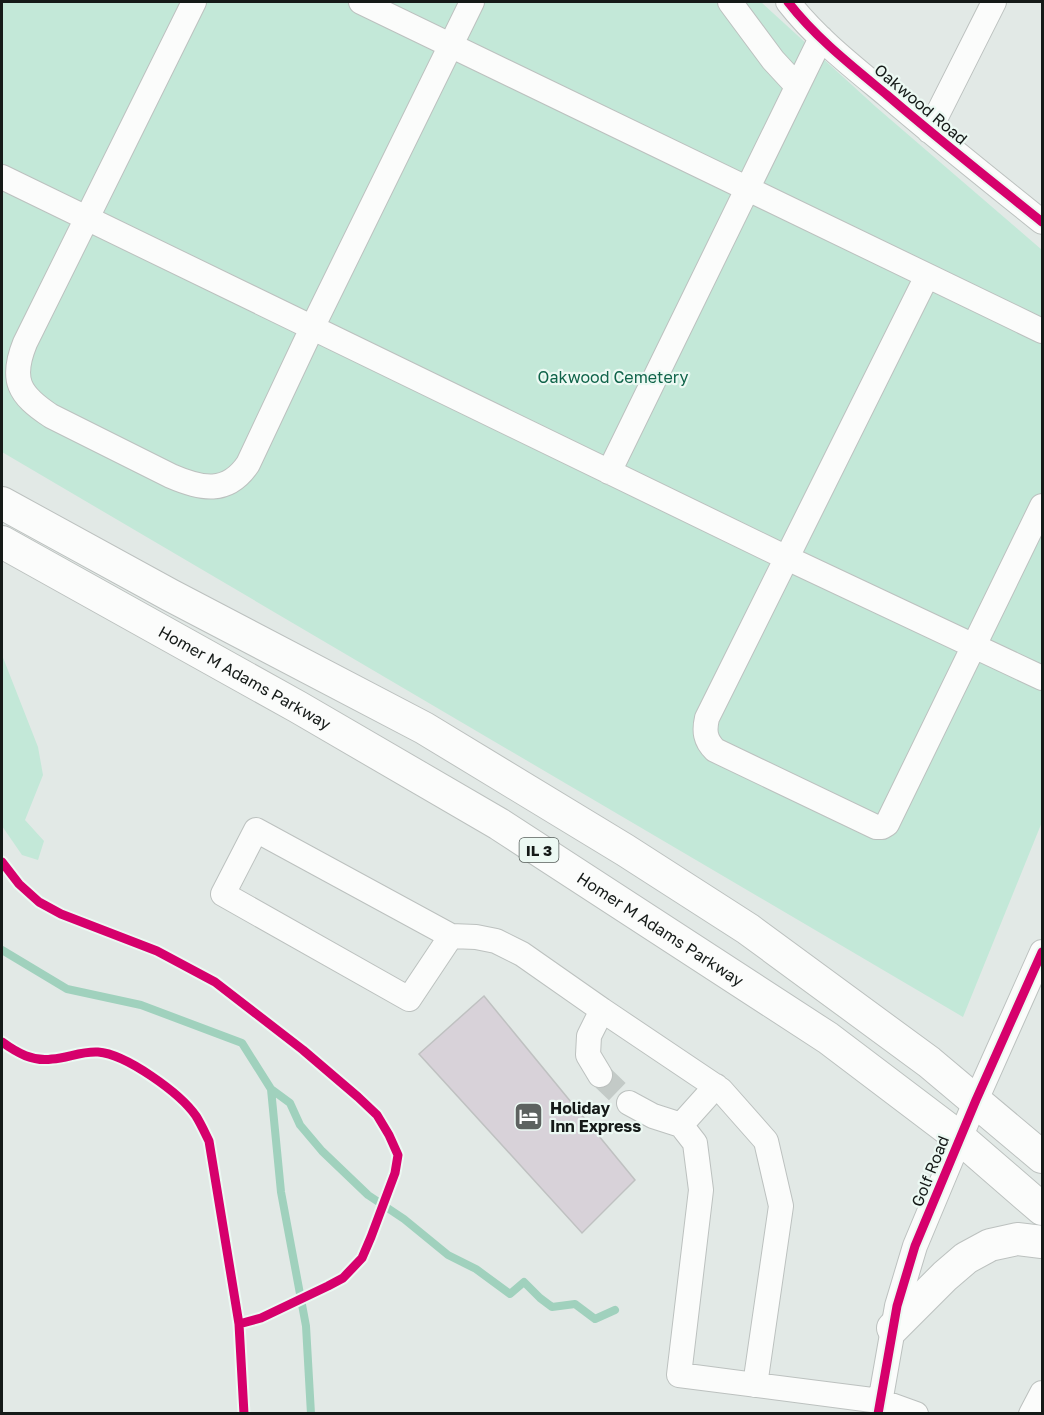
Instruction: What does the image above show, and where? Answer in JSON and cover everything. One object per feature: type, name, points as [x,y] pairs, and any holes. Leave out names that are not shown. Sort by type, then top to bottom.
[{"type":"main road","name":"IL 3","points":[[2,503],[170,595],[424,728],[625,850],[748,929],[929,1062],[1042,1157]]},
{"type":"main road","name":"Homer M Adams Parkway","points":[[2,542],[298,707],[499,824],[828,1038],[960,1138],[1042,1209]]},
{"type":"main road","points":[[893,1328],[966,1258],[990,1245],[1017,1239],[1042,1242]]},
{"type":"street","points":[[194,2],[19,358],[18,372],[19,383],[24,393],[35,405],[51,416],[171,476],[201,487],[230,482],[241,475],[248,464],[472,2]]},
{"type":"street","points":[[361,2],[1042,331]]},
{"type":"street","points":[[730,2],[773,60],[797,86]]},
{"type":"street","name":"Oakwood Road","points":[[788,2],[800,18],[830,48],[1042,222]]},
{"type":"street","points":[[929,131],[994,2]]},
{"type":"street","points":[[609,472],[821,38]]},
{"type":"street","points":[[2,177],[787,558],[1042,678]]},
{"type":"street","points":[[927,276],[707,718],[704,729],[709,744],[715,750],[876,827],[887,824],[1042,506]]},
{"type":"street","points":[[451,936],[409,999],[223,894],[256,830],[451,936],[496,941],[522,954],[721,1090],[766,1141],[782,1206],[755,1385]]},
{"type":"street","name":"Golf Road","points":[[879,1407],[897,1306],[915,1246],[976,1100],[1042,952]]},
{"type":"street","points":[[600,1075],[588,1055],[590,1036],[602,1010]]},
{"type":"street","points":[[681,1125],[716,1086]]},
{"type":"street","points":[[629,1103],[652,1116],[681,1125],[695,1143],[701,1190],[679,1374],[916,1413]]},
{"type":"street","points":[[1031,1413],[1042,1393]]},
{"type":"green space","name":"Oakwood Cemetery","points":[[2,2],[761,2],[876,107],[1042,250],[1042,822],[963,1017],[2,452]]},
{"type":"green space","points":[[2,655],[38,747],[43,775],[25,820],[44,841],[38,860],[22,855],[2,826]]},
{"type":"building","name":"Holiday Inn Express","points":[[484,996],[635,1180],[582,1233],[419,1054]]},
{"type":"waterway","points":[[2,950],[67,989],[141,1005],[242,1043],[271,1089],[281,1192],[306,1326],[311,1414]]},
{"type":"waterway","points":[[271,1089],[290,1103],[300,1125],[322,1151],[368,1195],[404,1219],[448,1255],[476,1269],[510,1294],[524,1282],[552,1307],[575,1304],[595,1319],[615,1310]]},
{"type":"tunnel","points":[[600,1075],[629,1103]]},
{"type":"cycle path","points":[[788,2],[822,40],[1042,222]]},
{"type":"cycle path","points":[[2,862],[19,884],[39,902],[61,914],[157,951],[215,982],[303,1050],[358,1097],[377,1115],[389,1135],[398,1155],[395,1173],[362,1258],[343,1278],[261,1318],[239,1324]]},
{"type":"cycle path","points":[[878,1414],[897,1306],[915,1246],[976,1100],[1042,952]]},
{"type":"cycle path","points":[[2,1042],[19,1053],[45,1060],[92,1052],[110,1054],[137,1067],[165,1086],[196,1116],[209,1141],[239,1324],[244,1414]]},
{"type":"place","name":"Holiday Inn Express","points":[[529,1117]]}]
